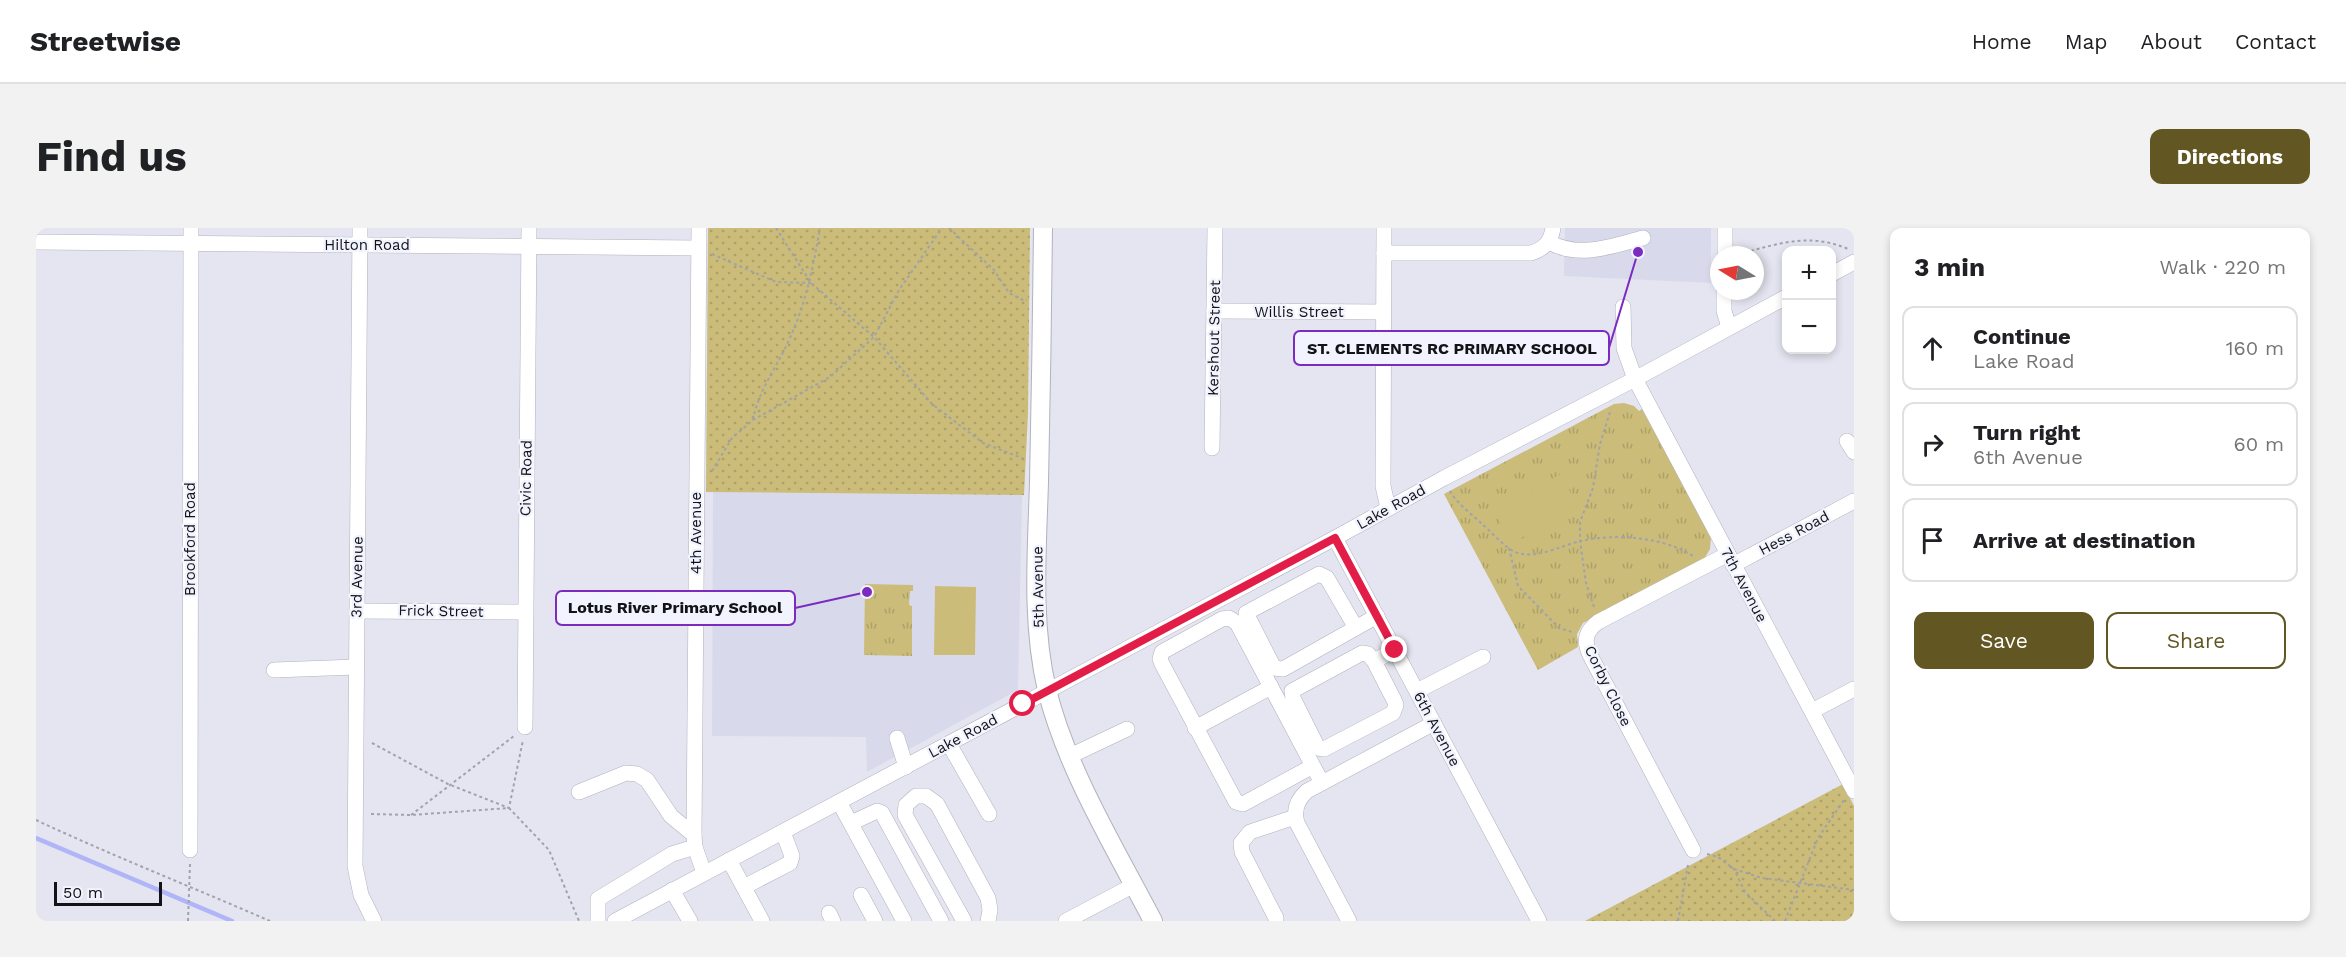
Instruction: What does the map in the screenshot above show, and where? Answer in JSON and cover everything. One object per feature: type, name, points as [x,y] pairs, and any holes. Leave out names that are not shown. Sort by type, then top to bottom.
[{"type":"main road","name":"5th Avenue","points":[[1043,228],[1038,620],[1043,672],[1047,692],[1070,756],[1153,921]]},
{"type":"street","name":"Brookford Road","points":[[190,850],[191,228]]},
{"type":"street","name":"3rd Avenue","points":[[360,228],[356,668],[357,882],[374,921]]},
{"type":"street","name":"Civic Road","points":[[525,727],[529,228]]},
{"type":"street","name":"4th Avenue","points":[[699,228],[695,841],[704,873]]},
{"type":"street","name":"Kershout Street","points":[[1212,448],[1215,228]]},
{"type":"street","points":[[1384,228],[1383,486],[1388,508]]},
{"type":"street","points":[[1725,228],[1725,246]]},
{"type":"street","points":[[1384,253],[1531,253],[1541,250],[1551,235],[1579,252],[1643,238]]},
{"type":"street","name":"Hilton Road","points":[[36,242],[699,248]]},
{"type":"street","points":[[1836,271],[1853,257]]},
{"type":"street","name":"Lake Road","points":[[615,921],[1782,299]]},
{"type":"street","points":[[1725,300],[1724,311],[1729,327]]},
{"type":"street","name":"7th Avenue","points":[[1623,307],[1624,348],[1635,379],[1853,789]]},
{"type":"street","name":"Willis Street","points":[[1214,311],[1383,312]]},
{"type":"street","name":"Hess Road","points":[[1731,559],[1854,501]]},
{"type":"street","name":"6th Avenue","points":[[1335,538],[1539,921]]},
{"type":"street","name":"Corby Close","points":[[1693,850],[1590,655],[1586,645],[1586,636],[1590,628],[1599,622],[1705,566],[1731,559]]},
{"type":"street","points":[[1356,628],[1327,578],[1319,574],[1246,613],[1274,668],[1280,670],[1356,628],[1377,616]]},
{"type":"street","name":"Frick Street","points":[[357,610],[525,612]]},
{"type":"street","points":[[1313,766],[1243,804],[1233,799],[1160,661],[1164,650],[1222,619],[1229,618],[1237,623],[1313,766],[1322,783]]},
{"type":"street","points":[[1374,661],[1395,650]]},
{"type":"street","points":[[1362,653],[1368,654],[1374,661],[1396,705],[1393,713],[1324,749],[1318,748],[1293,698],[1292,691],[1362,653]]},
{"type":"street","points":[[1417,691],[1483,657]]},
{"type":"street","points":[[274,670],[356,668]]},
{"type":"street","points":[[1196,728],[1271,687]]},
{"type":"street","points":[[1812,711],[1854,689]]},
{"type":"street","points":[[1349,921],[1295,817],[1296,807],[1302,795],[1434,723]]},
{"type":"street","points":[[1070,756],[1127,729]]},
{"type":"street","points":[[897,738],[906,767]]},
{"type":"street","points":[[949,744],[989,814]]},
{"type":"street","points":[[579,792],[626,773],[637,774],[647,780],[671,816],[695,841],[598,898],[598,921]]},
{"type":"street","points":[[964,921],[905,815],[906,805],[916,796],[926,796],[938,804],[988,898],[990,910],[988,921]]},
{"type":"street","points":[[839,802],[904,921]]},
{"type":"street","points":[[851,823],[877,811],[882,813],[941,921]]},
{"type":"street","points":[[1276,918],[1242,852],[1241,843],[1250,832],[1295,817]]},
{"type":"street","points":[[744,887],[790,863],[792,856],[790,846],[783,832]]},
{"type":"street","points":[[729,860],[762,921]]},
{"type":"street","points":[[1066,921],[1134,885]]},
{"type":"street","points":[[672,890],[690,921]]},
{"type":"street","points":[[861,896],[875,921]]},
{"type":"path","points":[[776,228],[811,283],[874,337],[932,404],[983,442],[1039,464]]},
{"type":"path","points":[[753,420],[756,405],[789,340],[811,283],[820,228]]},
{"type":"path","points":[[697,496],[732,438],[753,420],[830,377],[874,337],[899,290],[942,228]]},
{"type":"path","points":[[950,228],[994,270],[1009,293],[1023,300],[1042,299]]},
{"type":"path","points":[[1764,248],[1797,240],[1835,243],[1853,257]]},
{"type":"path","points":[[699,248],[776,282],[811,283]]},
{"type":"path","points":[[1599,622],[1586,584],[1580,541],[1580,522],[1593,489],[1600,444],[1611,408],[1610,404]]},
{"type":"path","points":[[1449,489],[1457,501],[1508,548],[1516,552],[1528,554],[1580,541],[1615,537],[1647,540],[1674,547],[1691,554],[1705,566]]},
{"type":"path","points":[[1508,548],[1518,586],[1559,628],[1586,636]]},
{"type":"path","points":[[411,815],[448,784],[525,727]]},
{"type":"path","points":[[509,808],[525,727]]},
{"type":"path","points":[[356,734],[448,784],[509,808],[549,850],[579,921]]},
{"type":"path","points":[[1785,921],[1818,838],[1853,789]]},
{"type":"path","points":[[356,813],[411,815],[509,808]]},
{"type":"path","points":[[36,820],[108,854],[270,921]]},
{"type":"path","points":[[188,921],[190,850]]},
{"type":"path","points":[[1678,921],[1685,874],[1693,850],[1718,857],[1734,869],[1762,878],[1854,890]]},
{"type":"path","points":[[1734,869],[1745,892],[1775,921]]},
{"type":"shaded area","points":[[1565,228],[1711,228],[1710,283],[1564,276]]},
{"type":"shaded area","points":[[713,492],[1022,495],[1018,690],[867,772],[866,737],[712,736]]},
{"type":"green space","points":[[708,228],[1030,228],[1028,413],[1024,495],[706,492]]},
{"type":"green space","points":[[1624,403],[1634,406],[1639,411],[1642,409],[1711,537],[1710,549],[1704,559],[1583,623],[1577,634],[1578,647],[1538,670],[1444,494],[1614,404]]},
{"type":"green space","points":[[1561,474],[1578,507],[1512,543],[1494,510]]},
{"type":"green space","points":[[865,584],[913,585],[909,605],[912,606],[912,656],[864,655]]},
{"type":"green space","points":[[935,586],[976,587],[975,655],[934,655]]},
{"type":"green space","points":[[1843,784],[1854,806],[1854,921],[1585,921]]},
{"type":"waterway","points":[[36,838],[232,921]]},
{"type":"place","name":"ST. CLEMENTS RC PRIMARY SCHOOL","points":[[1638,252]]},
{"type":"place","name":"Lotus River Primary School","points":[[867,592]]},
{"type":"route","points":[[1023,704],[1335,538],[1395,650]]}]
